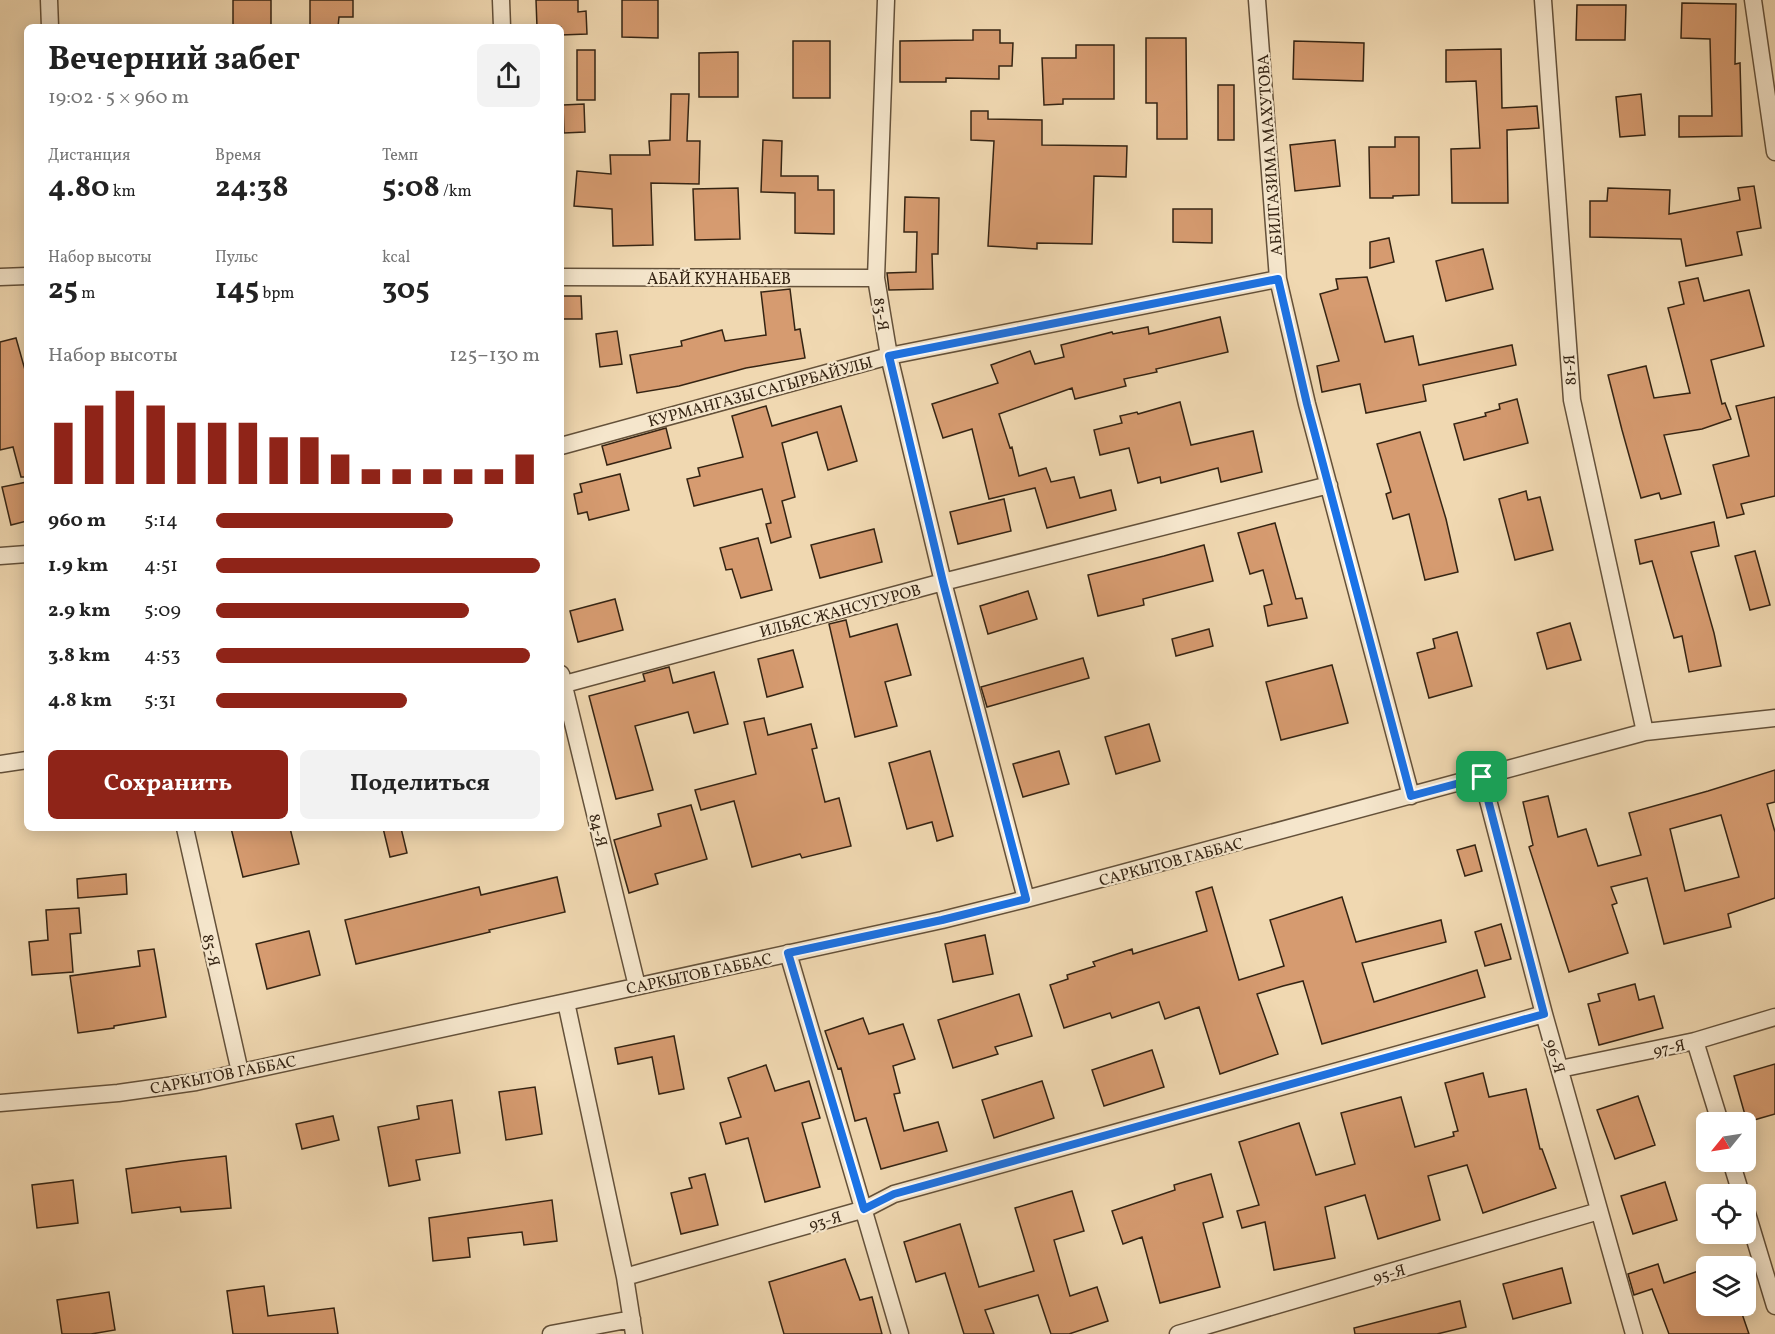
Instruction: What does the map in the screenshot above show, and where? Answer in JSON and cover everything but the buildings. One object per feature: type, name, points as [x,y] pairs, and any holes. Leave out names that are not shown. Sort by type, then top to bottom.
[{"type":"street","points":[[49,0],[50,24]]},
{"type":"street","points":[[501,0],[502,24]]},
{"type":"street","name":"83-Я","points":[[886,0],[876,278],[889,356],[943,582],[1026,899]]},
{"type":"street","name":"АБИЛГАЗИМА МАХУТОВА","points":[[1257,0],[1278,279],[1307,404],[1411,796]]},
{"type":"street","name":"81-Я","points":[[1543,0],[1572,400],[1645,732]]},
{"type":"street","points":[[1753,0],[1775,152]]},
{"type":"street","points":[[0,277],[24,276]]},
{"type":"street","name":"АБАЙ КУНАНБАЕВ","points":[[564,277],[876,278]]},
{"type":"street","name":"КУРМАНГАЗЫ САГЫРБАЙУЛЫ","points":[[564,445],[889,356],[1278,279]]},
{"type":"street","name":"ИЛЬЯС ЖАНСУГУРОВ","points":[[564,680],[1329,485]]},
{"type":"street","points":[[0,556],[24,554]]},
{"type":"street","name":"84-Я","points":[[564,689],[638,986]]},
{"type":"street","name":"САРКЫТОВ ГАББАС","points":[[0,1103],[118,1093],[196,1082],[566,1002],[942,920],[1026,899],[1645,732],[1775,718]]},
{"type":"street","points":[[0,764],[24,760]]},
{"type":"street","name":"96-Я","points":[[1482,777],[1544,1014],[1634,1334]]},
{"type":"street","name":"85-Я","points":[[186,831],[240,1072]]},
{"type":"street","points":[[788,953],[900,1334]]},
{"type":"street","points":[[551,1334],[633,1327],[625,1277],[566,1002]]},
{"type":"street","name":"93-Я","points":[[625,1277],[864,1209],[894,1194],[1544,1014]]},
{"type":"street","name":"97-Я","points":[[1560,1069],[1695,1041],[1775,1017]]},
{"type":"street","points":[[1695,1041],[1717,1112]]},
{"type":"street","name":"95-Я","points":[[1178,1334],[1599,1211]]},
{"type":"street","points":[[1756,1243],[1775,1306]]},
{"type":"route","points":[[1278,279],[1307,404],[1411,796],[1482,777],[1544,1014],[894,1194],[864,1209],[788,953],[942,920],[1026,899],[943,582],[889,356],[1278,279]]}]
